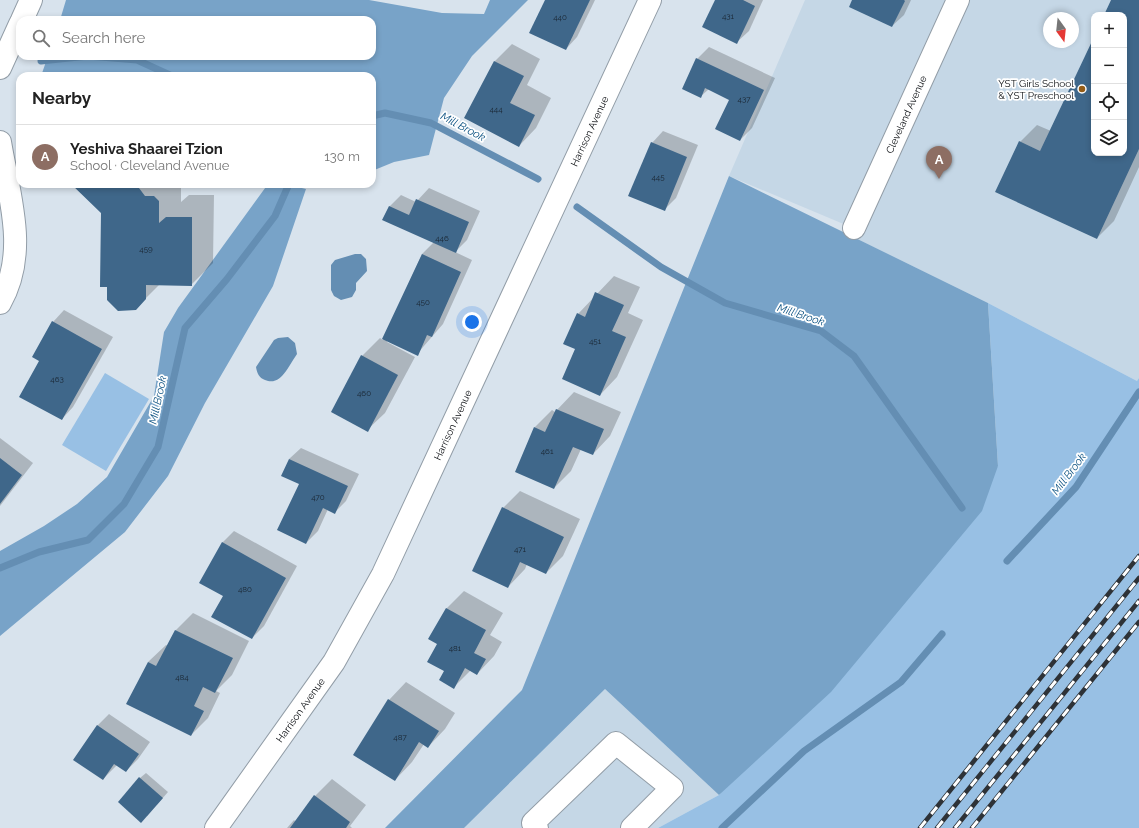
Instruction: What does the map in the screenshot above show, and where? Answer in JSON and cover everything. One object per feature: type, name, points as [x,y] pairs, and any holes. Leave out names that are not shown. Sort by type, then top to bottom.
[{"type":"street","points":[[24,16],[31,0]]},
{"type":"street","name":"Harrison Avenue","points":[[216,828],[334,662],[383,574],[650,0]]},
{"type":"street","name":"Cleveland Avenue","points":[[854,228],[958,0]]},
{"type":"street","points":[[0,68],[16,33]]},
{"type":"street","points":[[0,142],[11,189],[16,228],[15,258],[5,294],[0,303]]},
{"type":"street","points":[[537,828],[533,823],[616,743],[672,788],[632,828]]},
{"type":"shaded area","points":[[66,0],[369,0],[442,13],[484,14],[490,0],[528,0],[472,56],[444,98],[429,155],[394,162],[376,169],[376,72],[42,72],[47,60],[376,60],[376,16],[61,16]]},
{"type":"shaded area","points":[[805,0],[1111,0],[1105,12],[1091,12],[1091,43],[1040,151],[1019,141],[995,192],[1097,239],[1139,149],[1139,378],[1137,381],[988,303],[849,235],[853,228],[729,176]]},
{"type":"shaded area","points":[[729,176],[988,303],[998,466],[982,511],[831,692],[719,795],[605,689],[464,828],[385,828],[522,690]]},
{"type":"shaded area","points":[[265,188],[306,189],[273,286],[205,403],[168,476],[125,532],[0,636],[0,551],[44,526],[77,504],[107,477],[154,396],[164,332],[178,308]]},
{"type":"shaded area","points":[[355,254],[361,254],[366,259],[367,271],[356,283],[356,290],[352,297],[341,300],[334,296],[331,290],[331,265],[335,260]]},
{"type":"shaded area","points":[[988,303],[1137,381],[1139,378],[1139,828],[658,828],[719,795],[998,466]]},
{"type":"shaded area","points":[[288,337],[295,343],[297,354],[288,369],[280,378],[276,380],[271,381],[261,378],[256,367],[274,340]]},
{"type":"shaded area","points":[[105,373],[149,399],[106,471],[62,445]]},
{"type":"shaded area","points":[[605,689],[719,795],[658,828],[464,828]]},
{"type":"building","points":[[545,0],[590,0],[566,50],[529,33]]},
{"type":"building","points":[[715,0],[743,0],[755,6],[737,44],[702,27]]},
{"type":"building","points":[[852,0],[905,1],[892,27],[849,7]]},
{"type":"building","name":"YST Girls School & YST Preschool","points":[[1111,0],[1139,0],[1139,149],[1097,239],[995,192],[1019,141],[1040,151],[1091,43],[1091,156],[1127,156],[1127,12],[1105,12]]},
{"type":"building","points":[[696,58],[764,90],[740,141],[715,129],[729,100],[705,88],[701,98],[682,89]]},
{"type":"building","points":[[494,61],[524,76],[510,103],[535,115],[519,147],[464,118]]},
{"type":"building","points":[[651,142],[687,157],[665,211],[628,196]]},
{"type":"building","points":[[75,188],[139,188],[145,196],[154,196],[159,201],[159,223],[166,217],[192,217],[192,286],[146,285],[146,299],[136,310],[118,311],[107,300],[107,287],[100,287],[101,213]]},
{"type":"building","points":[[416,199],[469,222],[456,253],[382,220],[389,206],[409,215]]},
{"type":"building","points":[[422,254],[461,272],[432,337],[427,335],[418,356],[382,339]]},
{"type":"building","points":[[595,292],[624,305],[612,331],[626,337],[600,396],[562,379],[575,349],[563,344],[577,313],[585,317]]},
{"type":"building","points":[[52,321],[102,349],[62,420],[19,397],[39,361],[32,357]]},
{"type":"building","points":[[361,355],[398,375],[368,432],[331,412]]},
{"type":"building","points":[[556,409],[604,429],[593,455],[573,447],[554,489],[515,472],[534,427],[545,432]]},
{"type":"building","points":[[0,458],[22,475],[0,504]]},
{"type":"building","points":[[289,459],[348,486],[335,514],[323,508],[306,544],[277,530],[299,484],[281,476]]},
{"type":"building","points":[[502,507],[564,537],[546,574],[520,562],[508,588],[472,571]]},
{"type":"building","points":[[222,542],[286,578],[252,639],[211,617],[223,596],[199,583]]},
{"type":"building","points":[[446,608],[486,630],[474,653],[486,659],[477,675],[465,668],[454,689],[439,680],[444,671],[427,662],[437,644],[428,639]]},
{"type":"building","points":[[175,630],[233,658],[215,693],[203,687],[194,706],[204,711],[191,736],[126,704],[148,662],[156,666]]},
{"type":"building","points":[[388,699],[439,731],[428,748],[419,742],[395,781],[353,755]]},
{"type":"building","points":[[97,725],[139,754],[126,772],[114,764],[103,780],[73,760]]},
{"type":"building","points":[[139,777],[163,798],[141,823],[118,802]]},
{"type":"building","points":[[314,795],[350,822],[346,828],[290,828]]},
{"type":"waterway","points":[[41,61],[50,60]]},
{"type":"waterway","points":[[137,60],[163,72]]},
{"type":"waterway","name":"Mill Brook","points":[[376,115],[385,113],[431,123],[538,179]]},
{"type":"waterway","name":"Mill Brook","points":[[0,568],[39,552],[88,540],[124,504],[158,447],[185,328],[227,279],[275,216],[287,188]]},
{"type":"waterway","name":"Mill Brook","points":[[577,207],[661,267],[725,303],[821,331],[854,356],[962,508]]},
{"type":"waterway","name":"Mill Brook","points":[[1007,561],[1076,487],[1139,392]]},
{"type":"waterway","points":[[722,828],[804,751],[901,682],[942,634]]},
{"type":"railway","points":[[920,828],[1139,556]]},
{"type":"railway","points":[[937,828],[1139,578]]},
{"type":"railway","points":[[955,828],[1139,601]]},
{"type":"railway","points":[[972,828],[1139,622]]},
{"type":"place","name":"YST Girls School & YST Preschool","points":[[1082,89]]},
{"type":"place","name":"Yeshiva Shaarei Tzion","points":[[939,179]]}]
